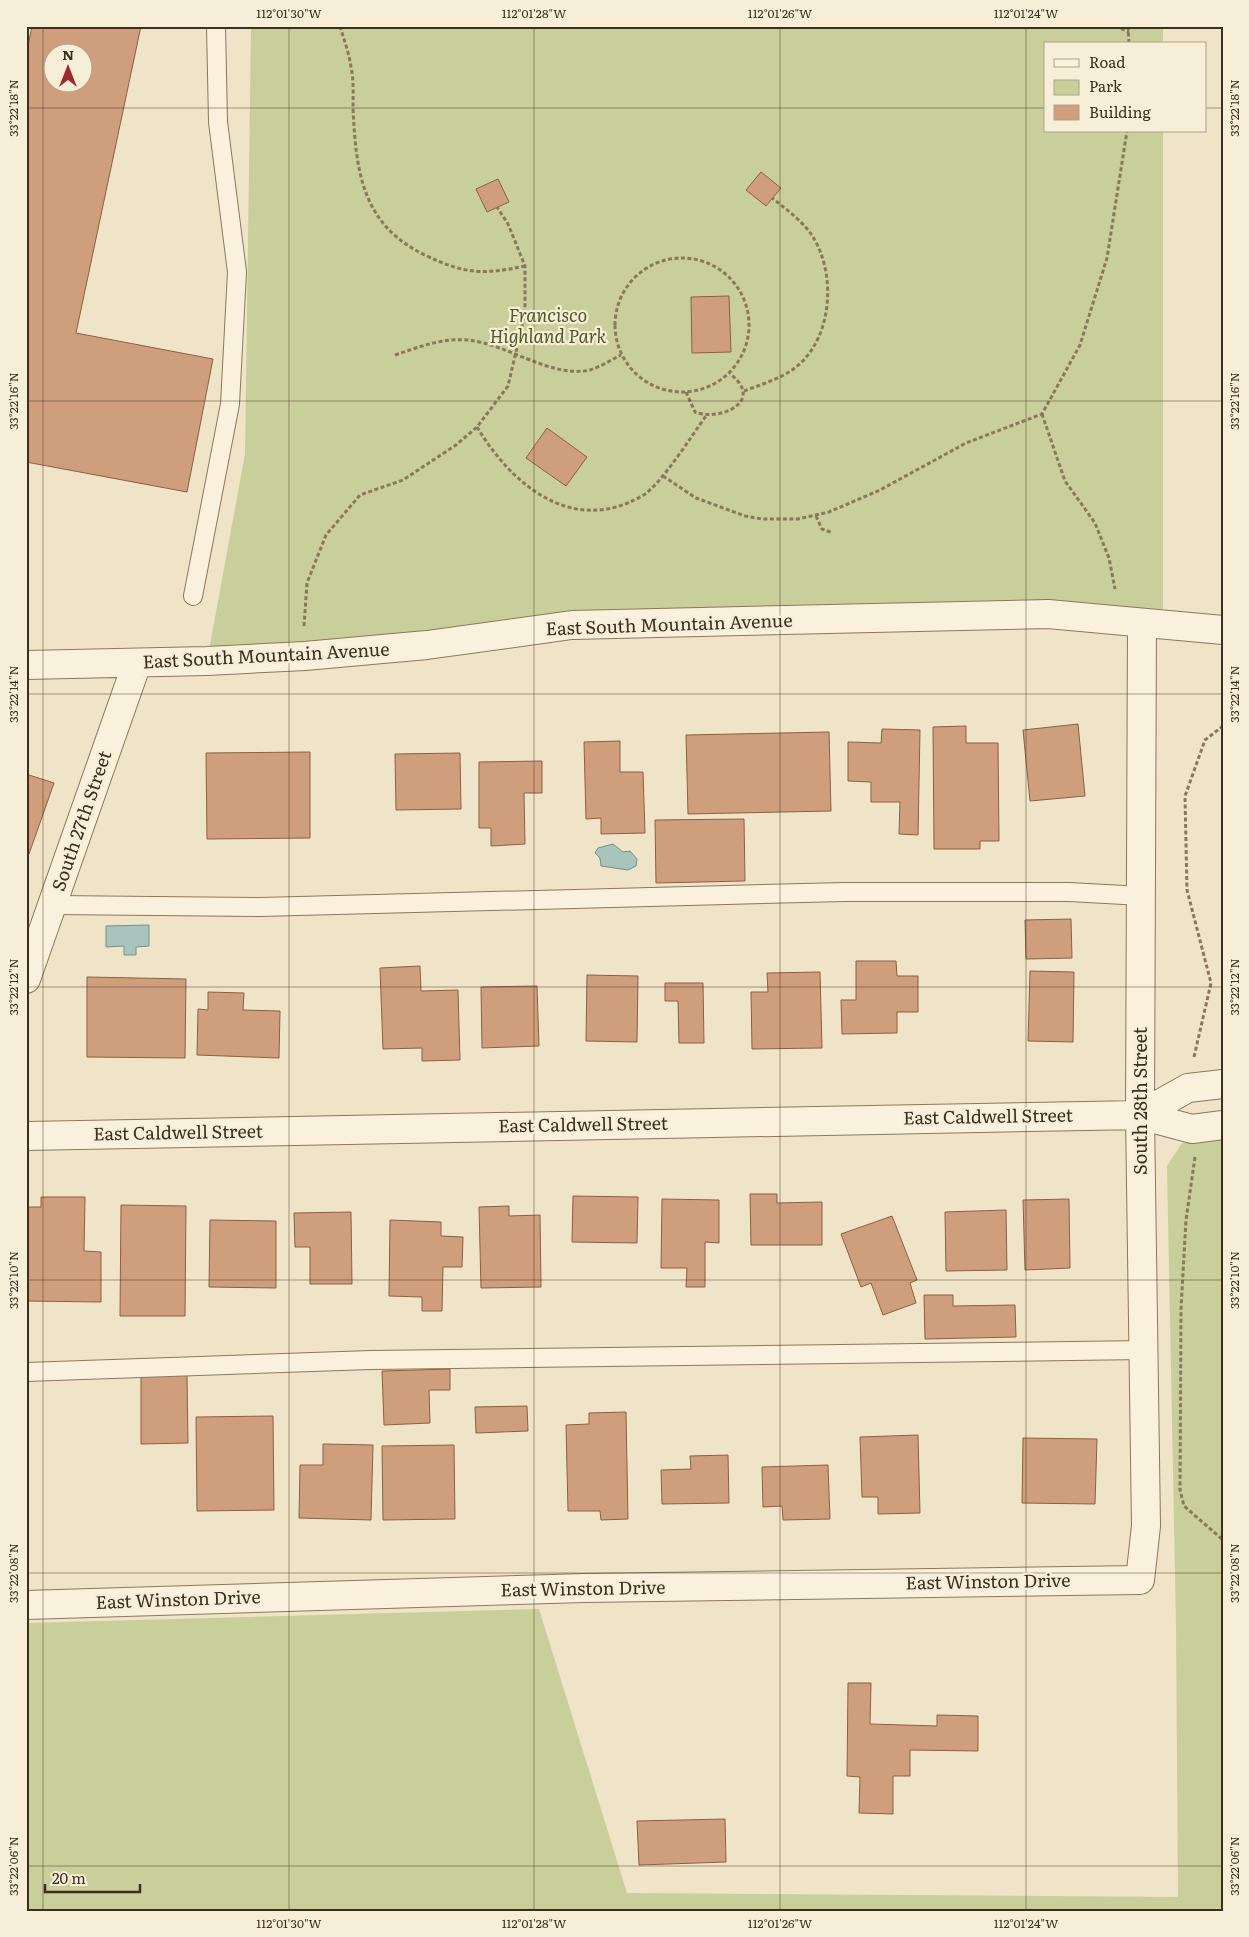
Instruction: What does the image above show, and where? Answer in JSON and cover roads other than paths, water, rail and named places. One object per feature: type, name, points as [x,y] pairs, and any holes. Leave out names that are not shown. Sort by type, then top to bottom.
[{"type":"street","name":"East South Mountain Avenue","points":[[26,665],[138,663],[305,656],[427,645],[572,625],[1048,614],[1223,630]]},
{"type":"street","name":"South 28th Street","points":[[1131,622],[1142,896],[1140,1114],[1145,1350],[1146,1526],[1140,1580]]},
{"type":"street","name":"South 27th Street","points":[[26,979],[138,663]]},
{"type":"street","name":"East Caldwell Street","points":[[1140,1114],[1188,1088],[1223,1084]]},
{"type":"street","name":"East Caldwell Street","points":[[26,1136],[1140,1114],[1192,1129],[1223,1125]]},
{"type":"street","name":"East Winston Drive","points":[[26,1604],[585,1588],[1140,1580]]},
{"type":"lane","points":[[193,596],[230,404],[237,272],[218,122],[216,26]]},
{"type":"lane","points":[[52,905],[260,907],[844,892],[1069,892],[1142,896]]},
{"type":"lane","points":[[26,1372],[371,1360],[1145,1350]]},
{"type":"water","points":[[613,844],[623,852],[630,851],[637,859],[636,866],[628,870],[601,866],[600,858],[595,853],[598,848]]},
{"type":"water","points":[[149,925],[149,946],[136,947],[136,955],[124,955],[124,946],[106,947],[106,926]]},
{"type":"park label","name":"Francisco Highland Park","points":[[548,326]]}]
